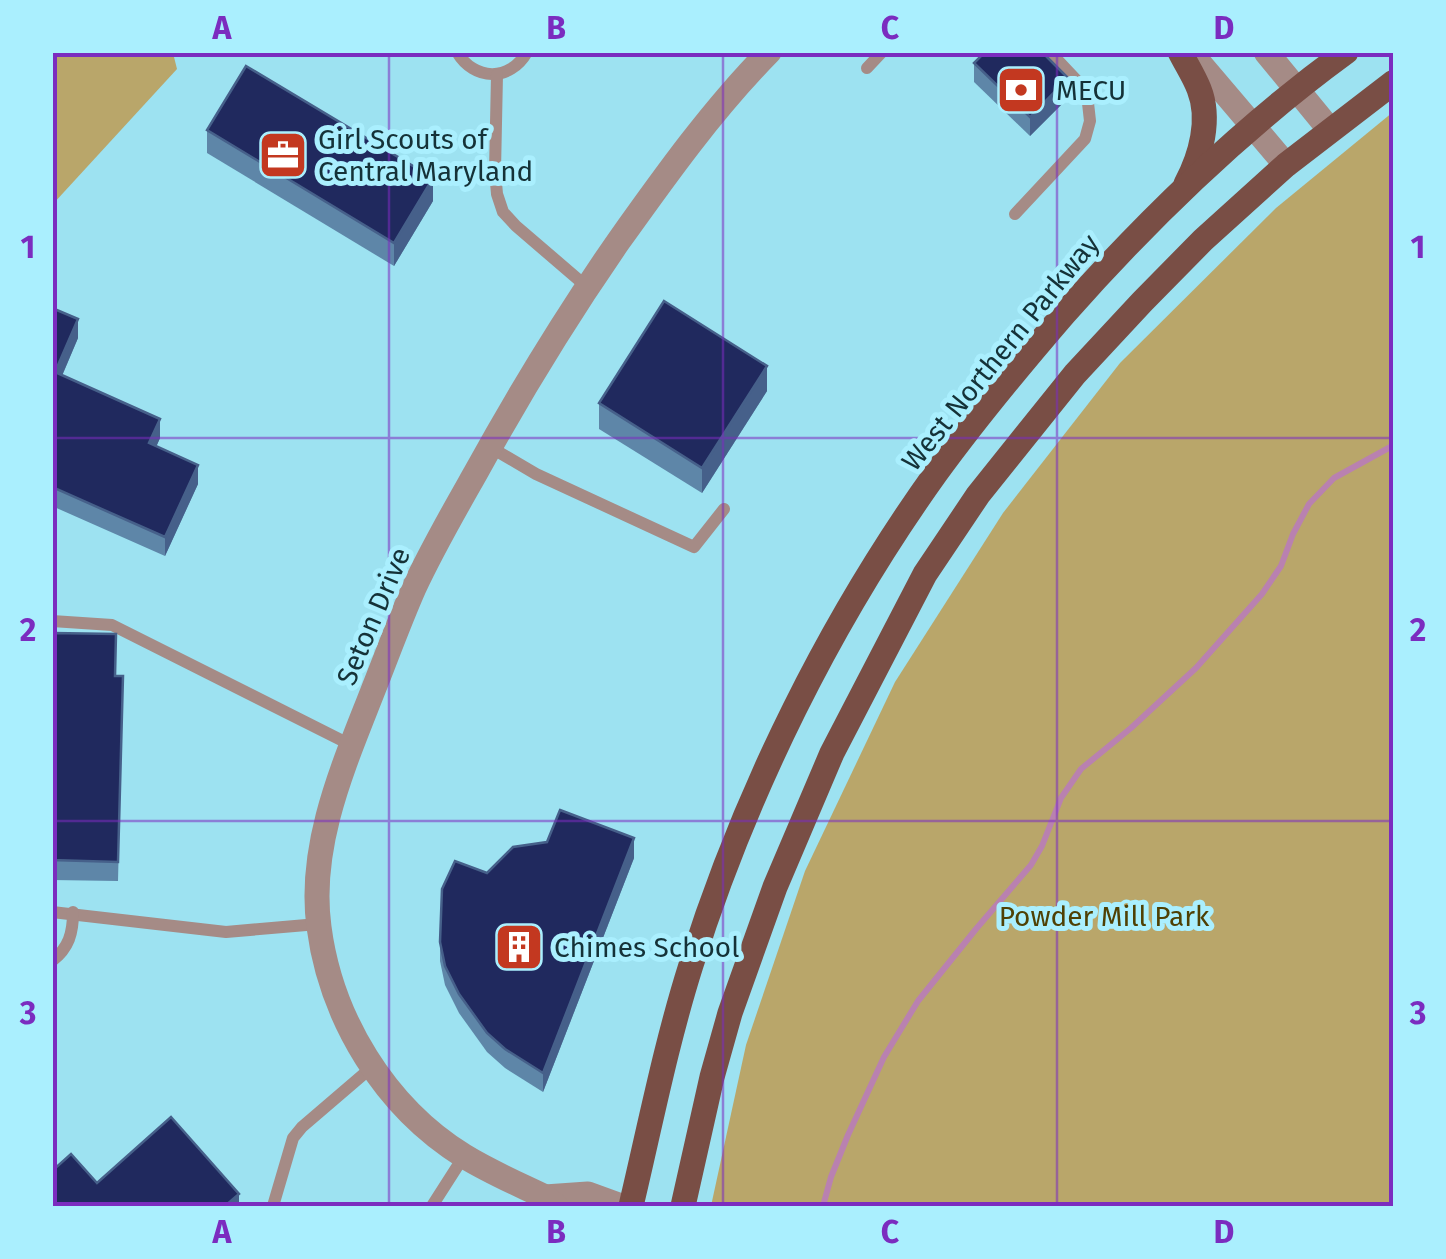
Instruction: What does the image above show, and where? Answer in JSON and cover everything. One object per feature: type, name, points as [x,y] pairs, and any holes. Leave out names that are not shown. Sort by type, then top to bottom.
[{"type":"main road","points":[[1180,52],[1198,86],[1204,113],[1198,154],[1182,191]]},
{"type":"main road","name":"West Northern Parkway","points":[[631,1206],[663,1068],[698,946],[759,785],[841,622],[888,545],[983,411],[1108,264],[1253,126],[1346,52]]},
{"type":"main road","points":[[684,1206],[730,1012],[775,887],[832,753],[925,574],[978,495],[1075,374],[1203,240],[1286,165],[1394,82]]},
{"type":"street","name":"Seton Drive","points":[[621,1206],[588,1194],[551,1202],[464,1156],[406,1110],[372,1067],[332,985],[318,924],[324,828],[414,588],[525,385],[587,286],[656,189],[708,120],[769,52]]},
{"type":"street","points":[[1190,52],[1286,165]]},
{"type":"street","points":[[1266,52],[1330,130]]},
{"type":"lane","points":[[457,52],[471,69],[497,75],[513,69],[527,52]]},
{"type":"lane","points":[[867,68],[882,52]]},
{"type":"lane","points":[[1015,214],[1084,139],[1090,121],[1082,86],[1050,52]]},
{"type":"lane","points":[[497,75],[495,171],[503,212],[587,286]]},
{"type":"lane","points":[[490,447],[536,474],[694,547],[724,508]]},
{"type":"lane","points":[[52,621],[112,625],[352,746]]},
{"type":"lane","points":[[52,912],[226,932],[318,924]]},
{"type":"lane","points":[[52,960],[68,943],[73,931],[73,912]]},
{"type":"lane","points":[[272,1206],[293,1138],[372,1067]]},
{"type":"lane","points":[[432,1206],[464,1156]]},
{"type":"green space","points":[[53,52],[173,53],[177,69],[53,204]]},
{"type":"green space","name":"Powder Mill Park","points":[[1393,112],[1393,1206],[711,1206],[746,1045],[805,871],[895,682],[1003,513],[1120,363],[1276,208]]},
{"type":"building","name":"MECU","points":[[985,52],[1042,52],[1068,78],[1030,117],[974,63]]},
{"type":"building","points":[[246,66],[433,178],[394,243],[207,130]]},
{"type":"building","points":[[664,301],[767,366],[702,468],[599,403]]},
{"type":"building","points":[[52,308],[78,319],[55,372],[160,419],[149,443],[198,465],[165,537],[52,487]]},
{"type":"building","points":[[52,633],[116,634],[115,676],[123,676],[118,862],[52,860]]},
{"type":"building","name":"Chimes School","points":[[560,810],[634,838],[543,1073],[487,1033],[459,994],[445,966],[440,942],[442,889],[455,861],[487,873],[513,847],[547,842]]},
{"type":"building","points":[[171,1117],[239,1194],[225,1206],[52,1206],[52,1171],[71,1154],[97,1183]]},
{"type":"waterway","points":[[823,1206],[848,1135],[884,1057],[918,1001],[1031,865],[1061,798],[1081,769],[1196,668],[1262,594],[1281,566],[1309,504],[1334,478],[1394,445]]},
{"type":"place","name":"MECU","points":[[1021,90]]},
{"type":"place","name":"Girl Scouts of Central Maryland","points":[[283,155]]},
{"type":"place","name":"Chimes School","points":[[519,947]]}]
